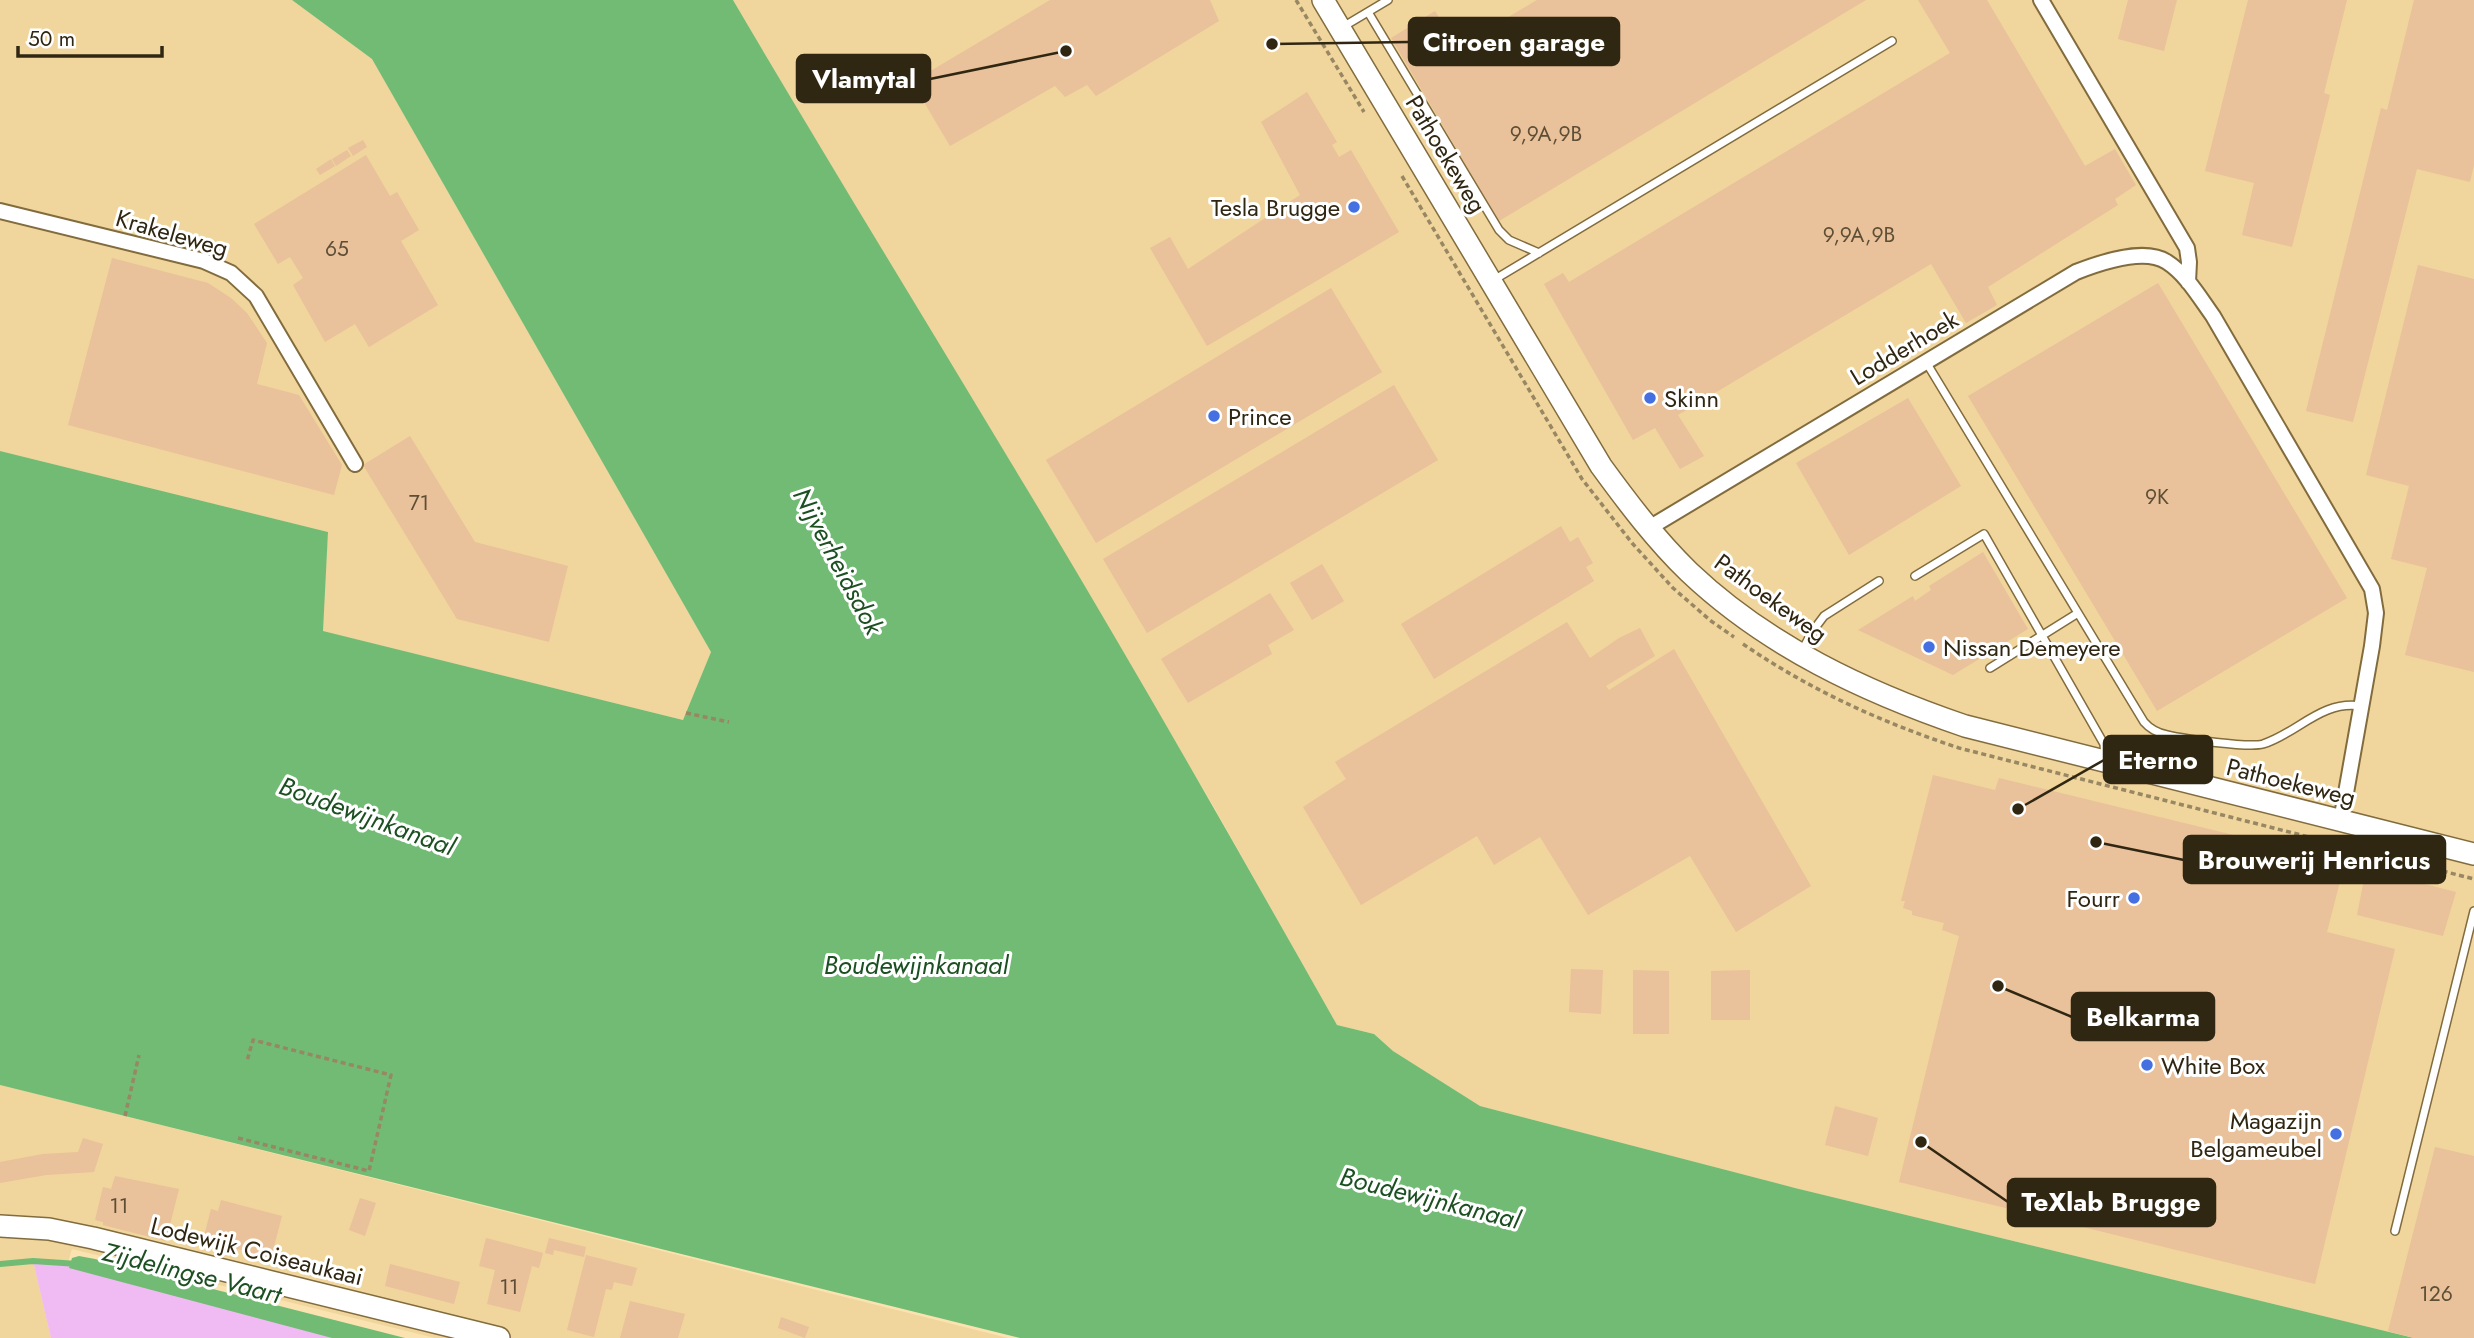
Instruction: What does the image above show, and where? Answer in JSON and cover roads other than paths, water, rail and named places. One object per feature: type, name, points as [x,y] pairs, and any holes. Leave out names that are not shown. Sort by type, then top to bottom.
[{"type":"main road","name":"Pathoekeweg","points":[[1323,0],[1601,466],[1649,528],[1689,571],[1726,603],[1800,654],[1857,685],[1916,710],[1965,726],[2474,854]]},
{"type":"main road","name":"Lodewijk Coiseaukaai","points":[[0,1226],[49,1229],[93,1238],[499,1338]]},
{"type":"street","points":[[2042,0],[2187,248],[2188,282]]},
{"type":"street","name":"Krakeleweg","points":[[0,211],[204,261],[231,273],[256,296],[355,464]]},
{"type":"street","name":"Lodderhoek","points":[[1649,528],[2076,272],[2138,256],[2160,258],[2188,282],[2213,316],[2372,589],[2376,613],[2342,821]]},
{"type":"lane","points":[[1341,29],[1388,0]]},
{"type":"lane","points":[[1368,12],[1499,230],[1509,240],[1539,253]]},
{"type":"lane","points":[[1491,281],[1892,41]]},
{"type":"lane","points":[[1926,361],[2150,728],[2166,735],[2262,745],[2323,710],[2342,705],[2362,706]]},
{"type":"lane","points":[[1915,576],[1984,534],[2104,744],[2105,762]]},
{"type":"lane","points":[[1800,654],[1824,616],[1880,581]]},
{"type":"lane","points":[[1990,668],[2078,613]]},
{"type":"lane","points":[[2395,1231],[2474,911]]},
{"type":"water","name":"Boudewijnkanaal","points":[[292,0],[733,0],[1094,601],[1337,1025],[1374,1034],[1393,1051],[1480,1106],[1795,1188],[2414,1338],[1020,1338],[0,1085],[0,451],[328,532],[323,631],[683,720],[711,652],[372,59]]},
{"type":"water","points":[[79,1256],[405,1338],[332,1338],[69,1268],[72,1258]]},
{"type":"waterway","name":"Zijdelingse Vaart","points":[[0,1264],[33,1261],[78,1264]]},
{"type":"place","name":"Citroen garage","points":[[1272,44]]},
{"type":"place","name":"Vlamytal","points":[[1066,51]]},
{"type":"place","name":"Tesla Brugge","points":[[1354,207]]},
{"type":"place","name":"Skinn","points":[[1650,398]]},
{"type":"place","name":"Prince","points":[[1214,416]]},
{"type":"place","name":"Nissan Demeyere","points":[[1929,647]]},
{"type":"place","name":"Eterno","points":[[2018,809]]},
{"type":"place","name":"Brouwerij Henricus","points":[[2096,842]]},
{"type":"place","name":"Fourr","points":[[2134,898]]},
{"type":"place","name":"Belkarma","points":[[1998,986]]},
{"type":"place","name":"White Box","points":[[2147,1065]]},
{"type":"place","name":"Magazijn Belgameubel","points":[[2336,1134]]},
{"type":"place","name":"TeXlab Brugge","points":[[1921,1142]]},
{"type":"water label","name":"Nijverheidsdok","points":[[838,561]]}]
